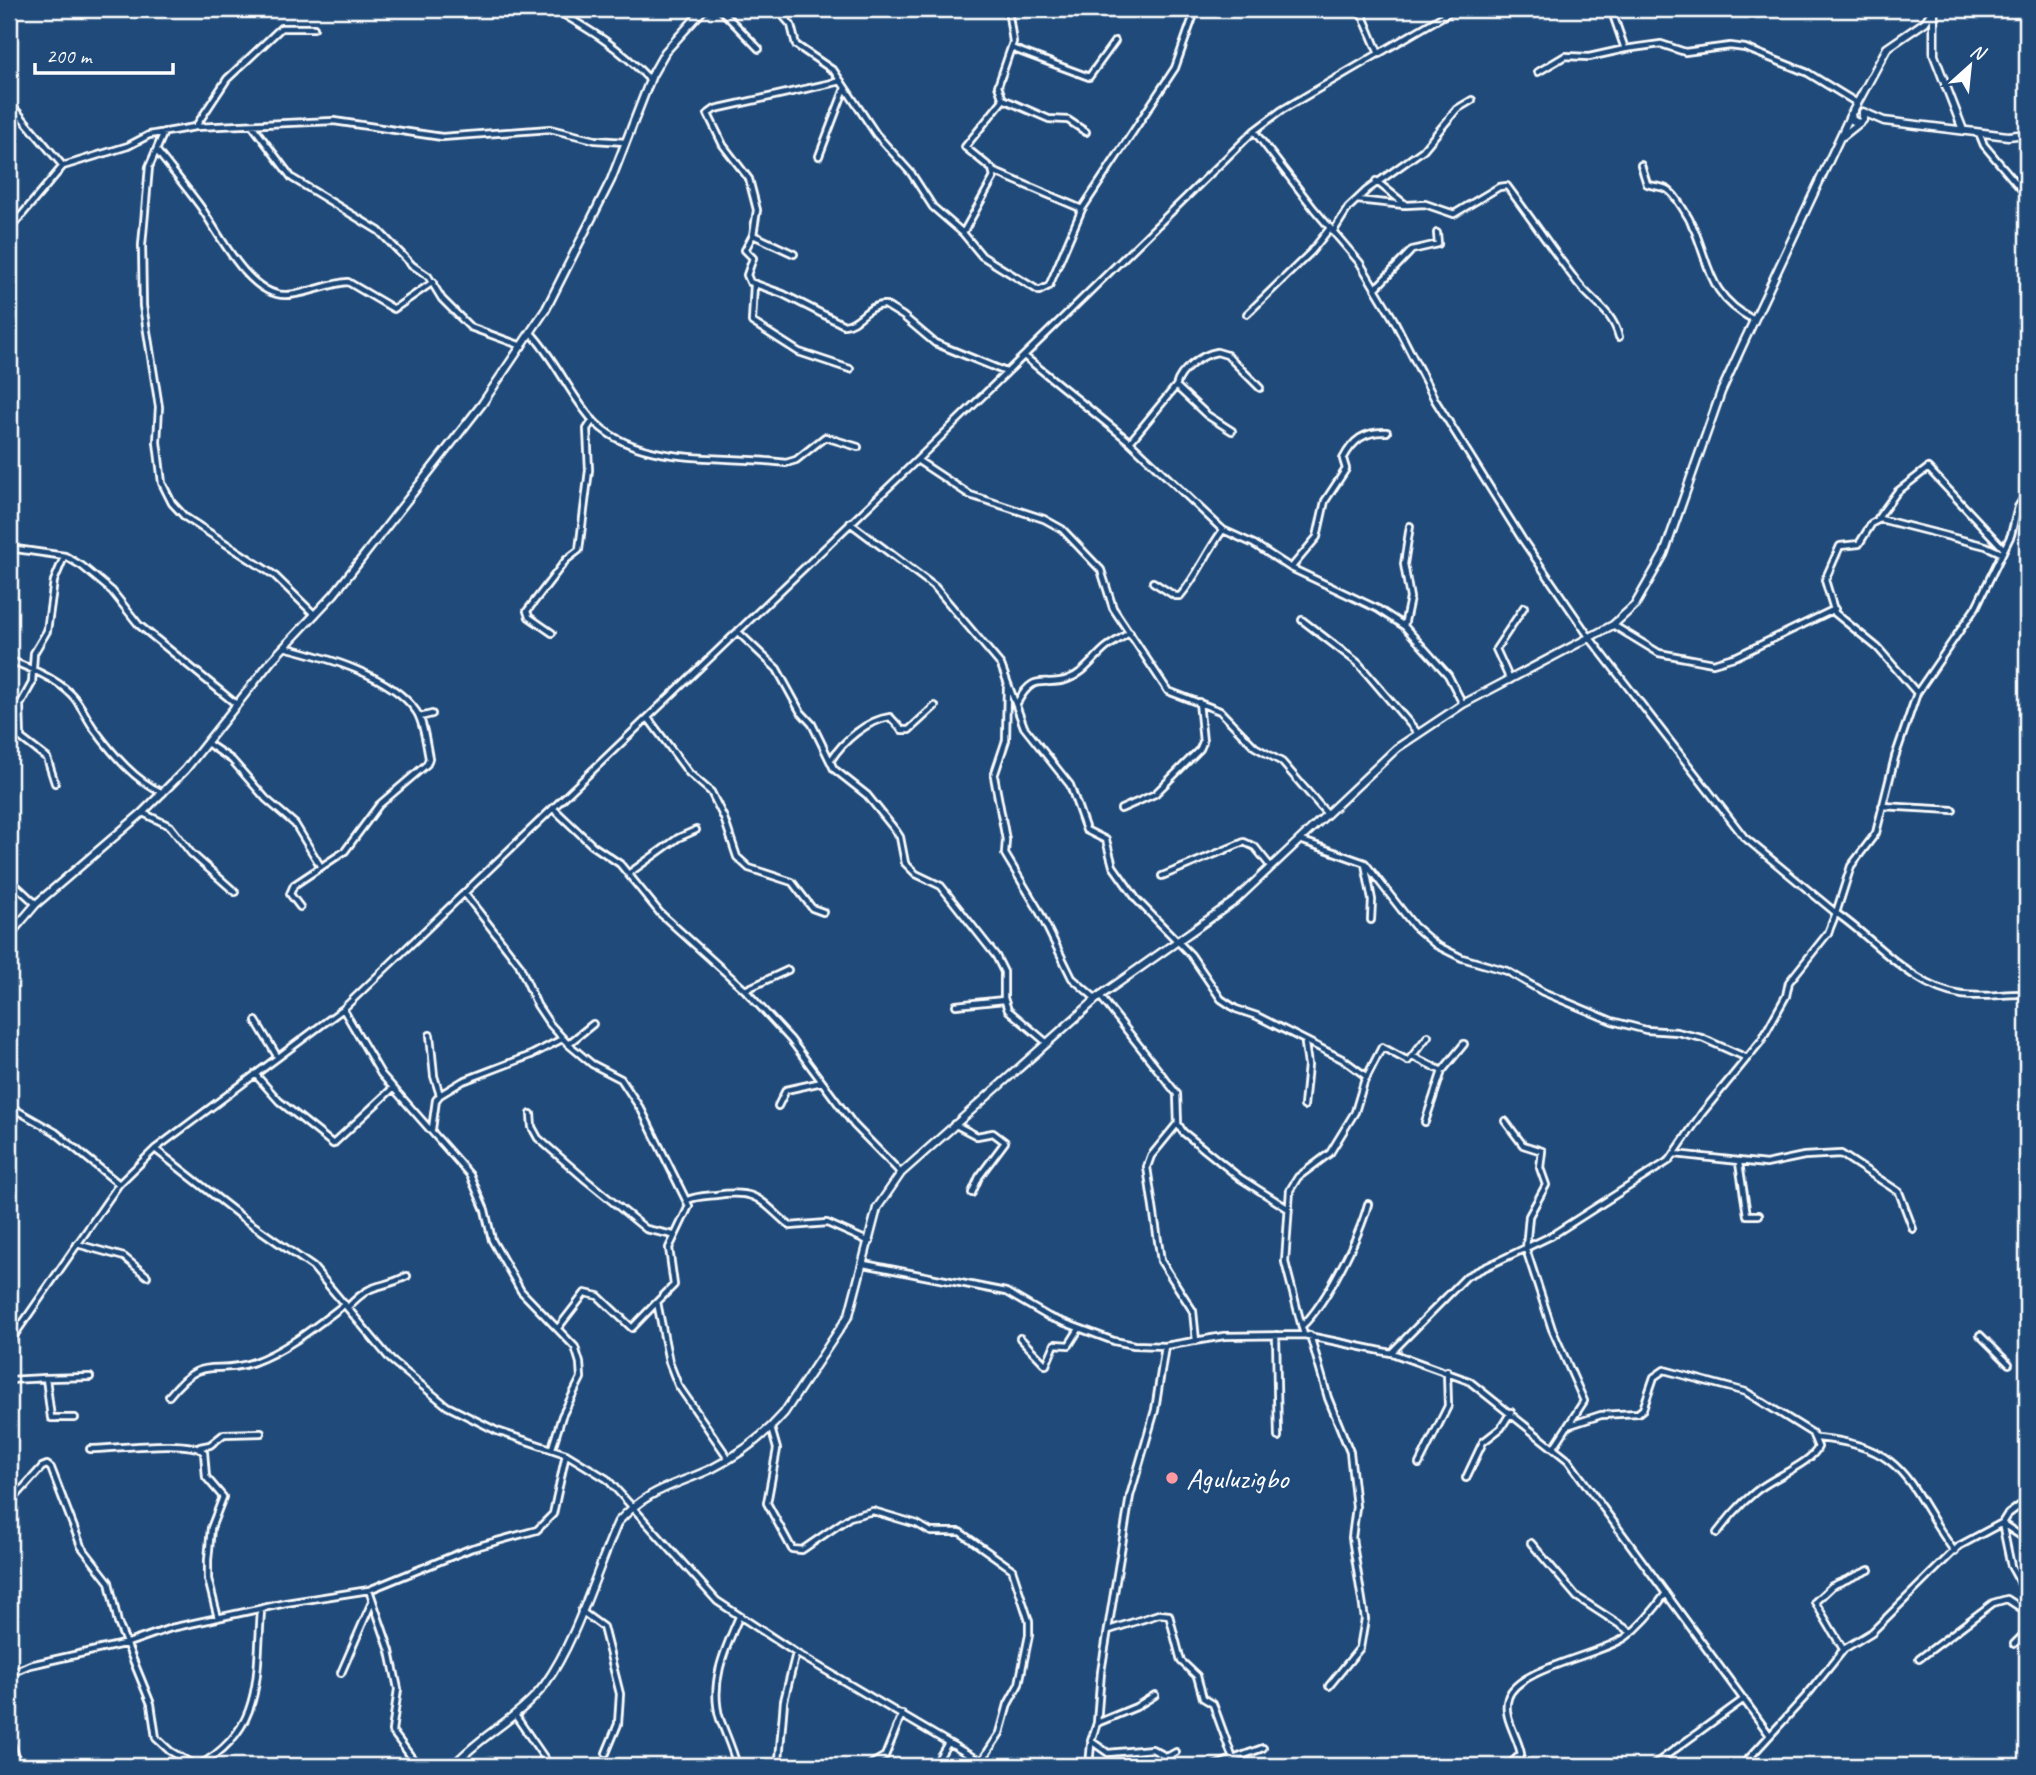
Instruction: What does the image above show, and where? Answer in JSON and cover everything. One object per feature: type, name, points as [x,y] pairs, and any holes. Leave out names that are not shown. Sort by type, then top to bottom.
[{"type":"main road","points":[[9,941],[17,925],[36,904],[163,793],[207,743],[283,647],[315,615],[482,404],[531,333],[589,225],[650,80],[665,52],[704,9]]},
{"type":"main road","points":[[454,1765],[515,1715],[544,1684],[618,1522],[632,1507],[671,1483],[729,1459],[771,1428],[840,1332],[849,1315],[877,1208],[901,1173],[1098,997],[1236,900],[1417,732],[1463,704],[1613,625],[1635,605],[1654,575],[1721,393],[1861,94],[1887,48],[1925,22],[1934,10]]},
{"type":"main road","points":[[1934,10],[1934,55],[1964,130]]},
{"type":"main road","points":[[1838,143],[1864,118],[1861,94]]},
{"type":"main road","points":[[1852,114],[1862,112],[1884,121]]},
{"type":"main road","points":[[1852,114],[1859,123]]},
{"type":"main road","points":[[1859,123],[1884,121],[2008,136],[2027,134]]},
{"type":"street","points":[[554,9],[595,31],[623,51],[650,80]]},
{"type":"street","points":[[720,9],[759,49]]},
{"type":"street","points":[[777,9],[791,25],[796,45],[822,61],[841,81],[876,134],[915,179],[933,208],[996,266],[1039,291],[1044,291],[1053,279],[1082,209],[1175,68],[1196,9]]},
{"type":"street","points":[[1008,9],[1012,48],[998,86],[1003,99],[1049,119],[1068,120],[1086,132]]},
{"type":"street","points":[[1360,9],[1379,54]]},
{"type":"street","points":[[9,1343],[119,1184],[155,1149],[342,1009],[918,460],[1254,131],[1282,110],[1455,9]]},
{"type":"street","points":[[1611,9],[1625,49]]},
{"type":"street","points":[[195,127],[227,79],[282,28],[314,28]]},
{"type":"street","points":[[1012,48],[1089,77],[1115,41]]},
{"type":"street","points":[[1538,72],[1565,56],[1589,57],[1661,44],[1685,52],[1730,46],[1745,48],[1808,73],[1857,103]]},
{"type":"street","points":[[841,81],[709,112],[708,117],[723,145],[749,180],[757,210],[753,235],[745,250],[753,258],[747,275],[754,284],[783,294],[844,326],[852,324],[870,308],[885,305],[903,316],[935,344],[1006,372]]},
{"type":"street","points":[[819,156],[846,87]]},
{"type":"street","points":[[1003,99],[965,148],[994,171],[1082,209]]},
{"type":"street","points":[[1247,314],[1311,252],[1356,200],[1376,181],[1423,150],[1457,109],[1472,100]]},
{"type":"street","points":[[9,102],[63,166]]},
{"type":"street","points":[[9,230],[63,166],[164,131],[195,127],[334,121],[442,137],[550,129],[595,140],[625,142]]},
{"type":"street","points":[[251,124],[292,178],[379,231],[433,282],[442,299],[470,327],[522,346]]},
{"type":"street","points":[[164,131],[149,167],[145,190],[143,306],[159,407],[157,442],[162,483],[172,503],[185,517],[274,575],[315,615]]},
{"type":"street","points":[[1254,131],[1360,263],[1435,400],[1486,476],[1522,539],[1590,638],[1744,837],[1766,851],[1796,881],[1908,971],[1943,991],[1964,995],[2027,994]]},
{"type":"street","points":[[1979,132],[1984,145],[2027,196]]},
{"type":"street","points":[[157,151],[202,209],[217,237],[239,266],[273,291],[288,296],[308,289],[353,282],[394,309],[433,282]]},
{"type":"street","points":[[1641,165],[1647,184],[1671,192],[1688,216],[1700,240],[1712,284],[1721,295],[1754,320]]},
{"type":"street","points":[[963,233],[994,177],[994,171]]},
{"type":"street","points":[[1376,181],[1406,205]]},
{"type":"street","points":[[1356,200],[1425,204],[1454,214],[1499,187],[1507,186],[1579,285],[1608,314],[1619,337]]},
{"type":"street","points":[[1376,288],[1412,250],[1438,244],[1437,233]]},
{"type":"street","points":[[753,235],[794,254]]},
{"type":"street","points":[[754,284],[752,322],[799,352],[850,369]]},
{"type":"street","points":[[531,333],[593,420],[624,443],[675,456],[786,463],[796,460],[825,437],[858,447]]},
{"type":"street","points":[[1130,442],[1176,386],[1181,374],[1209,354],[1217,352],[1227,355],[1260,388]]},
{"type":"street","points":[[1024,356],[1130,442],[1223,530],[1254,544],[1291,568],[1378,609],[1404,626],[1448,675],[1463,704]]},
{"type":"street","points":[[1176,386],[1207,415],[1232,430]]},
{"type":"street","points":[[552,633],[529,617],[527,611],[566,560],[580,548],[589,470],[587,429],[593,420]]},
{"type":"street","points":[[1291,568],[1317,537],[1326,497],[1346,469],[1343,459],[1348,449],[1363,435],[1387,432]]},
{"type":"street","points":[[918,460],[970,495],[1044,519],[1062,529],[1101,570],[1113,608],[1168,691],[1220,711],[1255,747],[1282,762],[1327,814]]},
{"type":"street","points":[[1917,693],[1878,648],[1838,617],[1825,580],[1836,551],[1840,546],[1859,544],[1897,492],[1928,468],[2002,550]]},
{"type":"street","points":[[1391,1353],[1457,1284],[1479,1270],[1526,1249],[1651,1174],[1675,1154],[1696,1121],[1747,1058],[1782,1004],[1789,982],[1828,933],[1851,866],[1874,839],[1917,693],[1970,617],[2011,535],[2018,507],[2027,493]]},
{"type":"street","points":[[1877,519],[2002,550]]},
{"type":"street","points":[[850,523],[935,587],[1001,665],[1024,727],[1034,743],[1070,785],[1086,830],[1106,840],[1113,866],[1137,900],[1178,941],[1227,1003],[1343,1060],[1367,1077]]},
{"type":"street","points":[[1404,626],[1410,598],[1404,564],[1410,526]]},
{"type":"street","points":[[1153,582],[1175,596],[1180,596],[1201,569],[1212,544],[1223,530]]},
{"type":"street","points":[[9,548],[65,556],[103,582],[139,625],[236,704]]},
{"type":"street","points":[[55,783],[47,758],[24,743],[19,730],[20,705],[32,684],[34,653],[47,631],[54,582],[65,556]]},
{"type":"street","points":[[1510,680],[1496,649],[1524,607]]},
{"type":"street","points":[[1613,625],[1660,653],[1713,663],[1737,656],[1835,609]]},
{"type":"street","points":[[1302,620],[1358,663],[1417,732]]},
{"type":"street","points":[[738,632],[777,669],[841,776],[867,795],[896,831],[909,868],[941,886],[996,956],[1006,981],[1004,1000],[1016,1018],[1046,1042]]},
{"type":"street","points":[[1016,703],[1029,686],[1041,680],[1066,680],[1073,677],[1130,632]]},
{"type":"street","points":[[283,647],[329,658],[380,682],[407,701],[419,717],[429,761],[379,805],[345,851],[306,875],[291,889],[290,894],[300,906]]},
{"type":"street","points":[[9,660],[34,670],[68,691],[85,710],[96,731],[136,776],[163,793]]},
{"type":"street","points":[[1007,685],[1006,740],[994,776],[1006,840],[1005,855],[1038,909],[1073,978],[1098,997],[1177,1094],[1178,1124],[1187,1136],[1240,1178],[1287,1208]]},
{"type":"street","points":[[1121,809],[1155,794],[1200,749],[1203,742],[1199,702]]},
{"type":"street","points":[[830,761],[850,738],[882,719],[890,717],[902,730],[909,730],[935,706]]},
{"type":"street","points":[[419,717],[432,714]]},
{"type":"street","points":[[648,718],[688,773],[711,792],[724,818],[737,858],[749,868],[792,882],[812,908],[823,912]]},
{"type":"street","points":[[207,743],[232,760],[266,799],[295,824],[321,867]]},
{"type":"street","points":[[1882,806],[1953,810]]},
{"type":"street","points":[[553,808],[628,874],[660,913],[745,990],[791,1040],[854,1125],[901,1173]]},
{"type":"street","points":[[142,813],[170,826],[191,852],[234,891]]},
{"type":"street","points":[[628,874],[678,838],[696,830]]},
{"type":"street","points":[[1300,840],[1350,855],[1365,863],[1414,926],[1436,945],[1462,958],[1507,971],[1544,992],[1612,1021],[1646,1030],[1677,1031],[1702,1038],[1747,1058]]},
{"type":"street","points":[[1162,876],[1244,842],[1255,847],[1271,867]]},
{"type":"street","points":[[1365,863],[1371,920]]},
{"type":"street","points":[[9,878],[36,904]]},
{"type":"street","points":[[465,894],[519,964],[537,1005],[562,1039],[592,1064],[624,1082],[658,1143],[676,1186],[687,1201],[687,1211],[668,1248],[674,1285],[660,1295],[657,1302],[632,1328],[597,1296],[585,1293],[558,1328]]},
{"type":"street","points":[[745,990],[788,970]]},
{"type":"street","points":[[956,1005],[1004,1000]]},
{"type":"street","points":[[342,1009],[393,1088],[470,1175],[485,1210],[492,1240],[521,1291],[575,1347],[581,1373],[562,1416],[552,1449]]},
{"type":"street","points":[[256,1021],[277,1057]]},
{"type":"street","points":[[568,1044],[593,1024]]},
{"type":"street","points":[[429,1035],[434,1076],[440,1095]]},
{"type":"street","points":[[1329,1686],[1360,1648],[1365,1619],[1352,1538],[1356,1507],[1350,1452],[1302,1326],[1285,1262],[1287,1208],[1293,1184],[1330,1153],[1348,1126],[1382,1047],[1408,1061],[1428,1036]]},
{"type":"street","points":[[432,1130],[434,1107],[440,1095],[463,1081],[531,1055],[562,1039]]},
{"type":"street","points":[[1304,1106],[1308,1065],[1305,1043]]},
{"type":"street","points":[[1425,1122],[1442,1072],[1464,1044]]},
{"type":"street","points":[[1412,1056],[1442,1072]]},
{"type":"street","points":[[256,1074],[279,1101],[333,1144],[393,1088]]},
{"type":"street","points":[[778,1106],[786,1090],[822,1082]]},
{"type":"street","points":[[9,1106],[69,1142],[119,1184]]},
{"type":"street","points":[[531,1114],[532,1127],[538,1138],[586,1180],[646,1229],[673,1235]]},
{"type":"street","points":[[1505,1121],[1523,1145],[1542,1151],[1540,1168],[1546,1185],[1529,1216],[1526,1249],[1552,1329],[1582,1390],[1584,1401],[1554,1447]]},
{"type":"street","points":[[954,1124],[976,1136],[993,1133],[1005,1142],[977,1181],[972,1193]]},
{"type":"street","points":[[1178,1124],[1151,1156],[1147,1167],[1161,1261],[1193,1311],[1196,1341]]},
{"type":"street","points":[[155,1149],[243,1218],[313,1267],[391,1360],[447,1406],[487,1427],[566,1454],[607,1479],[717,1601],[796,1653],[988,1766]]},
{"type":"street","points":[[1675,1154],[1766,1164],[1804,1156],[1842,1154],[1899,1192],[1913,1228]]},
{"type":"street","points":[[1740,1163],[1747,1215],[1759,1214]]},
{"type":"street","points":[[687,1201],[699,1197],[749,1194],[768,1203],[790,1226],[827,1223],[870,1242]]},
{"type":"street","points":[[1302,1326],[1337,1279],[1363,1222],[1367,1204]]},
{"type":"street","points":[[77,1244],[124,1257],[147,1276]]},
{"type":"street","points":[[864,1264],[998,1289],[1017,1297],[1036,1311],[1114,1341],[1165,1346],[1224,1336],[1307,1335],[1391,1353],[1469,1381],[1554,1447],[1578,1472],[1591,1495],[1769,1734]]},
{"type":"street","points":[[169,1396],[190,1372],[258,1360],[307,1332],[370,1286],[395,1282],[407,1276]]},
{"type":"street","points":[[657,1302],[664,1343],[678,1385],[729,1459]]},
{"type":"street","points":[[1020,1338],[1046,1365],[1055,1343],[1069,1345],[1079,1329]]},
{"type":"street","points":[[1276,1335],[1278,1437]]},
{"type":"street","points":[[1980,1335],[2010,1364]]},
{"type":"street","points":[[1089,1766],[1130,1496],[1157,1399],[1165,1346]]},
{"type":"street","points":[[1570,1425],[1601,1415],[1638,1412],[1643,1409],[1654,1377],[1664,1370],[1746,1392],[1817,1438],[1864,1446],[1888,1457],[1915,1486],[1931,1518],[1955,1552]]},
{"type":"street","points":[[1419,1464],[1448,1406],[1445,1382],[1447,1371]]},
{"type":"street","points":[[9,1380],[90,1377]]},
{"type":"street","points":[[46,1378],[51,1418],[75,1418]]},
{"type":"street","points":[[1466,1478],[1483,1442],[1501,1428],[1511,1412]]},
{"type":"street","points":[[771,1428],[777,1449],[767,1503],[792,1549],[802,1550],[850,1517],[873,1511],[931,1532],[960,1532],[1012,1569],[1029,1621],[1029,1635],[1019,1684],[1008,1704],[1000,1734],[981,1762]]},
{"type":"street","points":[[90,1449],[199,1447],[210,1445],[224,1434],[261,1433]]},
{"type":"street","points":[[1717,1533],[1733,1512],[1754,1492],[1777,1475],[1812,1459],[1818,1447],[1817,1438]]},
{"type":"street","points":[[199,1447],[204,1452],[206,1477],[223,1497],[211,1528],[208,1560],[208,1579],[218,1618]]},
{"type":"street","points":[[9,1674],[30,1665],[128,1643],[153,1632],[261,1611],[286,1603],[369,1590],[472,1548],[521,1536],[544,1526],[553,1514],[566,1454]]},
{"type":"street","points":[[9,1504],[42,1467],[51,1468],[81,1546],[109,1582],[114,1611],[128,1643],[133,1666],[151,1704],[156,1738],[170,1751],[197,1766],[233,1741],[247,1716],[257,1675],[261,1611]]},
{"type":"street","points":[[1742,1766],[1807,1695],[1844,1649],[1872,1632],[1959,1546],[2002,1523],[2007,1515],[2027,1500]]},
{"type":"street","points":[[2002,1523],[2027,1540]]},
{"type":"street","points":[[2002,1523],[2011,1566],[2027,1593]]},
{"type":"street","points":[[1531,1543],[1577,1597],[1631,1632]]},
{"type":"street","points":[[1844,1649],[1815,1602],[1832,1586],[1869,1570]]},
{"type":"street","points":[[369,1590],[390,1651],[398,1689],[392,1731],[418,1766]]},
{"type":"street","points":[[1508,1766],[1521,1754],[1509,1720],[1508,1699],[1512,1692],[1539,1672],[1609,1645],[1631,1632],[1666,1593]]},
{"type":"street","points":[[1919,1659],[1993,1603],[2007,1599],[2027,1612]]},
{"type":"street","points":[[341,1673],[373,1601]]},
{"type":"street","points":[[580,1610],[603,1627],[620,1694],[618,1724],[606,1753]]},
{"type":"street","points":[[1109,1630],[1159,1614],[1169,1615],[1181,1661],[1197,1676],[1203,1698],[1213,1704],[1233,1759]]},
{"type":"street","points":[[737,1766],[720,1718],[716,1696],[720,1658],[739,1617]]},
{"type":"street","points":[[2014,1644],[2027,1631]]},
{"type":"street","points":[[779,1759],[786,1691],[796,1653]]},
{"type":"street","points":[[1097,1723],[1136,1707],[1155,1695]]},
{"type":"street","points":[[1652,1766],[1744,1699]]},
{"type":"street","points":[[868,1766],[885,1756],[902,1714]]},
{"type":"street","points":[[515,1715],[550,1766]]},
{"type":"street","points":[[9,1737],[18,1764],[10,1766]]},
{"type":"street","points":[[934,1766],[948,1742]]},
{"type":"street","points":[[1092,1743],[1108,1753],[1152,1749],[1167,1758],[1176,1752]]},
{"type":"street","points":[[1214,1766],[1263,1748]]},
{"type":"place","name":"Aguluzigbo","points":[[1172,1478]]}]
